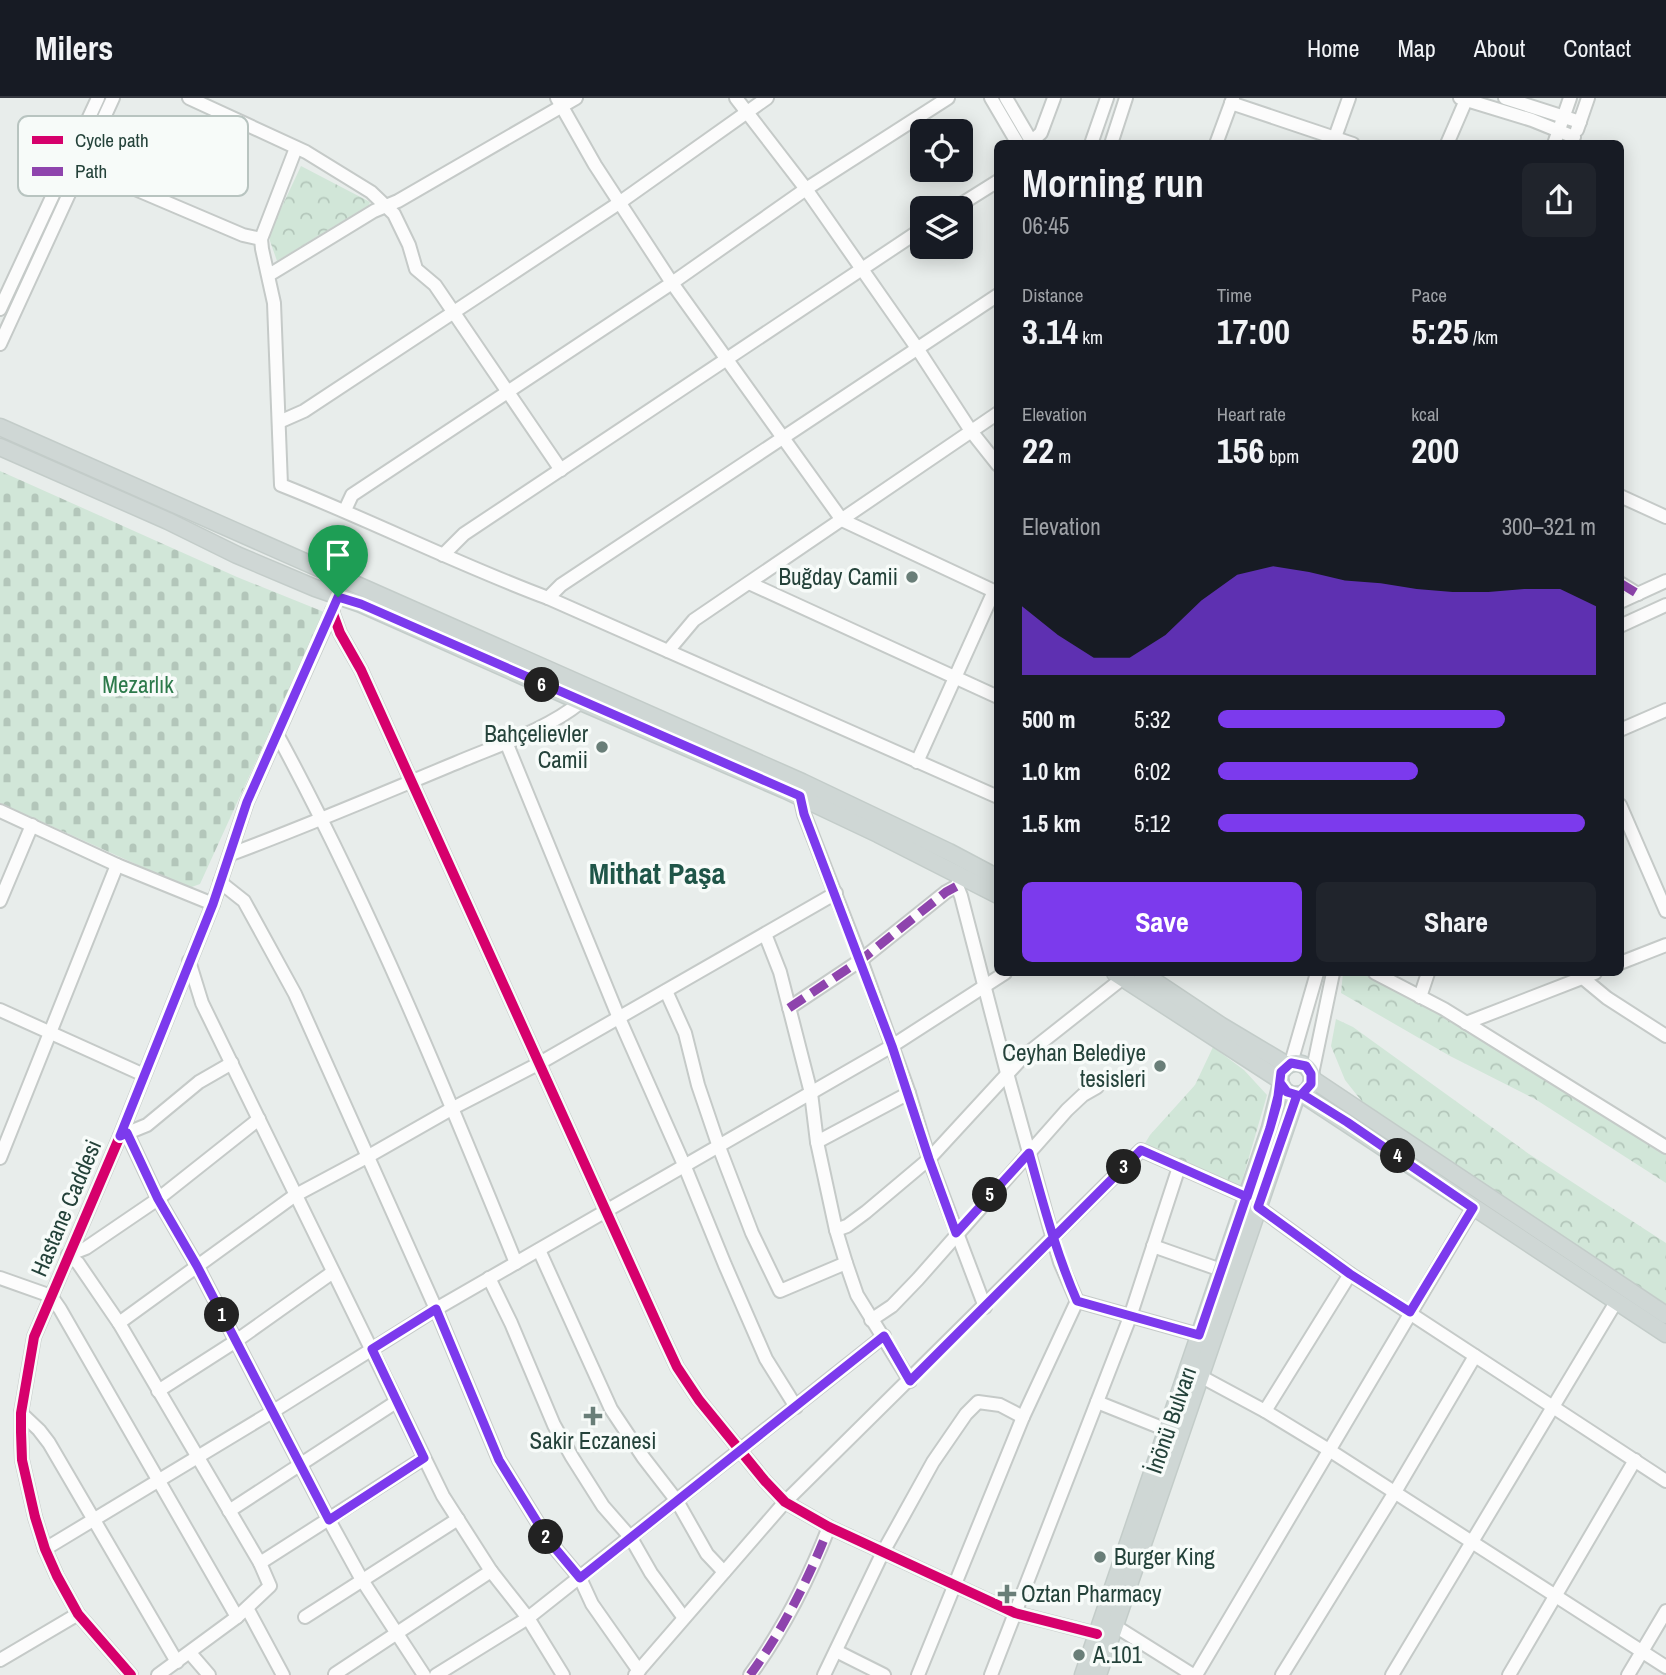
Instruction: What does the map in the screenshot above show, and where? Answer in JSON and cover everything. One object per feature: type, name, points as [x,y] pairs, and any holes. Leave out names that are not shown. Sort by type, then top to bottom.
[{"type":"main road","points":[[0,426],[802,782],[994,876]]},
{"type":"main road","points":[[0,447],[315,588],[335,604],[361,604],[800,796],[958,881],[994,894]]},
{"type":"main road","points":[[246,559],[240,553],[239,546],[247,539],[255,538]]},
{"type":"main road","points":[[315,588],[324,581],[321,567]]},
{"type":"main road","points":[[1121,976],[1285,1073],[1306,1066],[1312,1077],[1666,1315]]},
{"type":"main road","points":[[1146,976],[1285,1073],[1287,1092],[1299,1094],[1347,1122],[1666,1334]]},
{"type":"main road","name":"İnönü Bulvarı","points":[[1098,1675],[1200,1376],[1252,1202],[1285,1073]]},
{"type":"main road","points":[[1299,1094],[1309,1088],[1312,1077]]},
{"type":"main road","name":"İnönü Bulvarı","points":[[1083,1675],[1221,1270],[1299,1094]]},
{"type":"street","points":[[90,116],[98,98]]},
{"type":"street","points":[[105,116],[113,98]]},
{"type":"street","points":[[188,98],[227,116]]},
{"type":"street","points":[[269,275],[374,211],[398,201],[547,113],[557,101],[576,98]]},
{"type":"street","points":[[736,98],[806,189],[917,348],[971,431],[994,460]]},
{"type":"street","points":[[279,422],[304,411],[619,203],[767,98]]},
{"type":"street","points":[[345,510],[352,495],[672,283],[806,189],[948,98]]},
{"type":"street","points":[[991,98],[1016,140]]},
{"type":"street","points":[[1007,98],[1032,140]]},
{"type":"street","points":[[1035,140],[1041,133],[1054,98]]},
{"type":"street","points":[[1092,140],[1107,98]]},
{"type":"street","points":[[1112,140],[1126,98]]},
{"type":"street","points":[[1217,140],[1232,101],[1334,140],[1349,98]]},
{"type":"street","points":[[1506,98],[1580,122]]},
{"type":"street","points":[[1555,140],[1570,98]]},
{"type":"street","points":[[1448,140],[1463,99],[1558,130],[1572,140],[1588,98]]},
{"type":"street","points":[[557,101],[672,283],[842,520],[994,591]]},
{"type":"street","points":[[248,126],[296,148],[371,191],[394,214],[409,245],[416,269],[435,285],[561,470]]},
{"type":"street","points":[[296,148],[261,239],[274,303],[281,485],[345,510],[491,577],[548,598],[994,795]]},
{"type":"street","points":[[973,197],[994,184]]},
{"type":"street","points":[[0,309],[52,196]]},
{"type":"street","points":[[0,344],[68,196]]},
{"type":"street","points":[[152,196],[243,235],[261,239]]},
{"type":"street","points":[[443,555],[464,534],[910,237]]},
{"type":"street","points":[[548,598],[561,585],[994,298]]},
{"type":"street","points":[[668,651],[694,620],[994,416]]},
{"type":"street","points":[[1624,498],[1666,517]]},
{"type":"street","points":[[1624,599],[1666,582]]},
{"type":"street","points":[[749,583],[994,695]]},
{"type":"street","points":[[1624,585],[1638,594]]},
{"type":"street","points":[[917,762],[994,596]]},
{"type":"street","points":[[335,604],[410,782],[538,1064],[677,1367],[699,1400],[785,1502],[828,1527],[1015,1613],[1097,1634]]},
{"type":"street","name":"Hastane Caddesi","points":[[131,1675],[78,1614],[45,1549],[34,1517],[22,1460],[21,1413],[34,1337],[123,1134],[144,1074],[213,904],[247,802],[335,604]]},
{"type":"street","points":[[1624,624],[1664,609]]},
{"type":"street","points":[[231,854],[323,820],[506,742],[562,717],[581,702]]},
{"type":"street","points":[[1624,728],[1666,710]]},
{"type":"street","points":[[277,734],[323,820],[453,1108],[516,1263]]},
{"type":"street","points":[[506,742],[619,1018],[765,1359],[796,1407]]},
{"type":"street","points":[[800,796],[804,814],[861,960],[909,1093],[929,1159],[985,1307]]},
{"type":"street","points":[[0,811],[117,865],[213,904]]},
{"type":"street","points":[[1624,814],[1666,911]]},
{"type":"street","points":[[0,901],[32,825]]},
{"type":"street","points":[[0,1158],[117,865]]},
{"type":"street","points":[[789,1008],[861,960],[958,881],[1053,1239],[1077,1301],[1023,1417],[918,1675]]},
{"type":"street","points":[[220,882],[244,901],[295,994],[436,1309],[499,1460],[549,1541],[580,1578],[592,1604],[637,1673],[785,1502],[1141,1150],[1252,1202],[1350,1274],[1666,1480]]},
{"type":"street","points":[[119,1323],[294,1196],[538,1064],[836,893]]},
{"type":"street","points":[[765,934],[780,972],[811,1093],[817,1142],[846,1263],[857,1295],[910,1381]]},
{"type":"street","points":[[1624,961],[1666,945]]},
{"type":"street","points":[[190,961],[202,1003],[294,1196],[443,1496],[491,1571],[528,1618],[562,1675]]},
{"type":"street","points":[[45,1549],[436,1309],[892,1046],[1001,976]]},
{"type":"street","points":[[836,1230],[847,1226],[866,1212],[929,1159],[1023,1057],[1118,976]]},
{"type":"street","points":[[1285,1073],[1316,976]]},
{"type":"street","points":[[1312,1077],[1331,976]]},
{"type":"street","points":[[1381,976],[1466,1023],[1666,1147]]},
{"type":"street","points":[[1420,997],[1427,976]]},
{"type":"street","points":[[1466,1023],[1579,976]]},
{"type":"street","points":[[1586,976],[1607,999],[1666,1036]]},
{"type":"street","points":[[666,991],[685,1033],[698,1085],[719,1147],[752,1233],[780,1291],[846,1263]]},
{"type":"street","points":[[0,1010],[144,1074]]},
{"type":"street","points":[[232,1063],[198,1082],[147,1125],[123,1134],[197,1266],[362,1580],[424,1675]]},
{"type":"street","points":[[871,1320],[892,1306],[1067,1110],[1083,1095],[1097,1087]]},
{"type":"street","points":[[817,1142],[909,1093]]},
{"type":"street","points":[[68,1255],[86,1248],[158,1199],[259,1119]]},
{"type":"street","points":[[991,1675],[1130,1317],[1179,1167]]},
{"type":"street","points":[[1115,1626],[1195,1675],[1473,1208]]},
{"type":"street","points":[[1153,1246],[1221,1270]]},
{"type":"street","points":[[539,1250],[611,1409],[677,1501],[707,1554],[724,1572]]},
{"type":"street","points":[[68,1255],[78,1263],[119,1323],[260,1563],[270,1586],[242,1613],[158,1675]]},
{"type":"street","points":[[158,1391],[236,1341],[333,1272]]},
{"type":"street","points":[[1265,1411],[1350,1274]]},
{"type":"street","points":[[0,1278],[51,1296],[159,1480],[283,1675]]},
{"type":"street","points":[[489,1279],[511,1323],[554,1425],[603,1506],[631,1538],[651,1573],[684,1618]]},
{"type":"street","points":[[1077,1301],[1199,1335]]},
{"type":"street","points":[[1392,1675],[1616,1302]]},
{"type":"street","points":[[436,1675],[528,1618],[884,1336]]},
{"type":"street","points":[[1282,1675],[1475,1356]]},
{"type":"street","points":[[1200,1376],[1329,1450],[1666,1667]]},
{"type":"street","points":[[229,1511],[396,1402]]},
{"type":"street","points":[[824,1675],[883,1552],[933,1462],[966,1414],[978,1402],[1000,1405],[1023,1417]]},
{"type":"street","points":[[1097,1402],[1167,1430]]},
{"type":"street","points":[[21,1413],[40,1430],[49,1443],[177,1662]]},
{"type":"street","points":[[260,1563],[424,1458]]},
{"type":"street","points":[[1508,1675],[1635,1460]]},
{"type":"street","points":[[305,1617],[458,1519]]},
{"type":"street","points":[[750,1675],[814,1566],[828,1527]]},
{"type":"street","points":[[335,1674],[491,1571]]},
{"type":"street","points":[[1628,1675],[1666,1611]]},
{"type":"street","points":[[0,1660],[78,1614]]},
{"type":"street","points":[[836,1651],[884,1675]]},
{"type":"street","points":[[190,1653],[209,1675]]},
{"type":"green space","points":[[301,166],[370,202],[277,261],[270,241],[270,232]]},
{"type":"green space","name":"Mezarlık","points":[[0,471],[237,577],[324,612],[200,884],[189,888],[0,803]]},
{"type":"green space","points":[[1343,976],[1380,976],[1666,1147],[1666,1183],[1535,1099],[1450,1056],[1341,993]]},
{"type":"green space","points":[[1336,1019],[1353,1027],[1529,1154],[1666,1243],[1666,1304],[1364,1104],[1345,1080],[1331,1046]]},
{"type":"green space","points":[[1213,1047],[1244,1070],[1267,1095],[1240,1188],[1141,1150],[1150,1135],[1195,1085]]},
{"type":"marked path","points":[[1624,585],[1638,594]]},
{"type":"marked path","points":[[789,1008],[861,960],[957,886]]},
{"type":"marked path","points":[[1141,1150],[1179,1167]]},
{"type":"marked path","points":[[750,1675],[794,1603],[829,1527]]},
{"type":"cycle path","points":[[131,1675],[78,1614],[45,1549],[35,1517],[22,1460],[21,1432],[21,1413],[34,1337],[120,1136],[213,904],[247,802],[338,597]]},
{"type":"cycle path","points":[[332,611],[663,1337],[677,1367],[699,1400],[785,1502],[829,1527],[1015,1613],[1097,1634]]},
{"type":"place","name":"Buğday Camii","points":[[912,577]]},
{"type":"place","name":"Bahçelievler Camii","points":[[602,747]]},
{"type":"place","name":"Ceyhan Belediye tesisleri","points":[[1160,1066]]},
{"type":"place","name":"Sakir Eczanesi","points":[[593,1416]]},
{"type":"place","name":"Burger King","points":[[1100,1557]]},
{"type":"place","name":"Oztan Pharmacy","points":[[1007,1594]]},
{"type":"place","name":"A.101","points":[[1079,1655]]},
{"type":"district","name":"Mithat Paşa","points":[[657,874]]},
{"type":"route","points":[[338,597],[247,802],[213,904],[120,1136],[127,1133],[158,1199],[197,1266],[329,1520],[424,1458],[372,1349],[436,1309],[499,1460],[549,1541],[580,1578],[884,1336],[910,1381],[1053,1239],[1141,1150],[1247,1197],[1270,1128],[1281,1084],[1287,1092],[1297,1095],[1258,1207],[1350,1274],[1410,1312],[1473,1208],[1302,1094],[1311,1084],[1311,1074],[1301,1063],[1291,1063],[1281,1072],[1281,1084],[1277,1104],[1270,1128],[1247,1197],[1199,1335],[1077,1301],[1060,1262],[1053,1239],[1029,1153],[956,1233],[909,1093],[836,893],[804,814],[800,796],[361,604],[338,597]]}]
